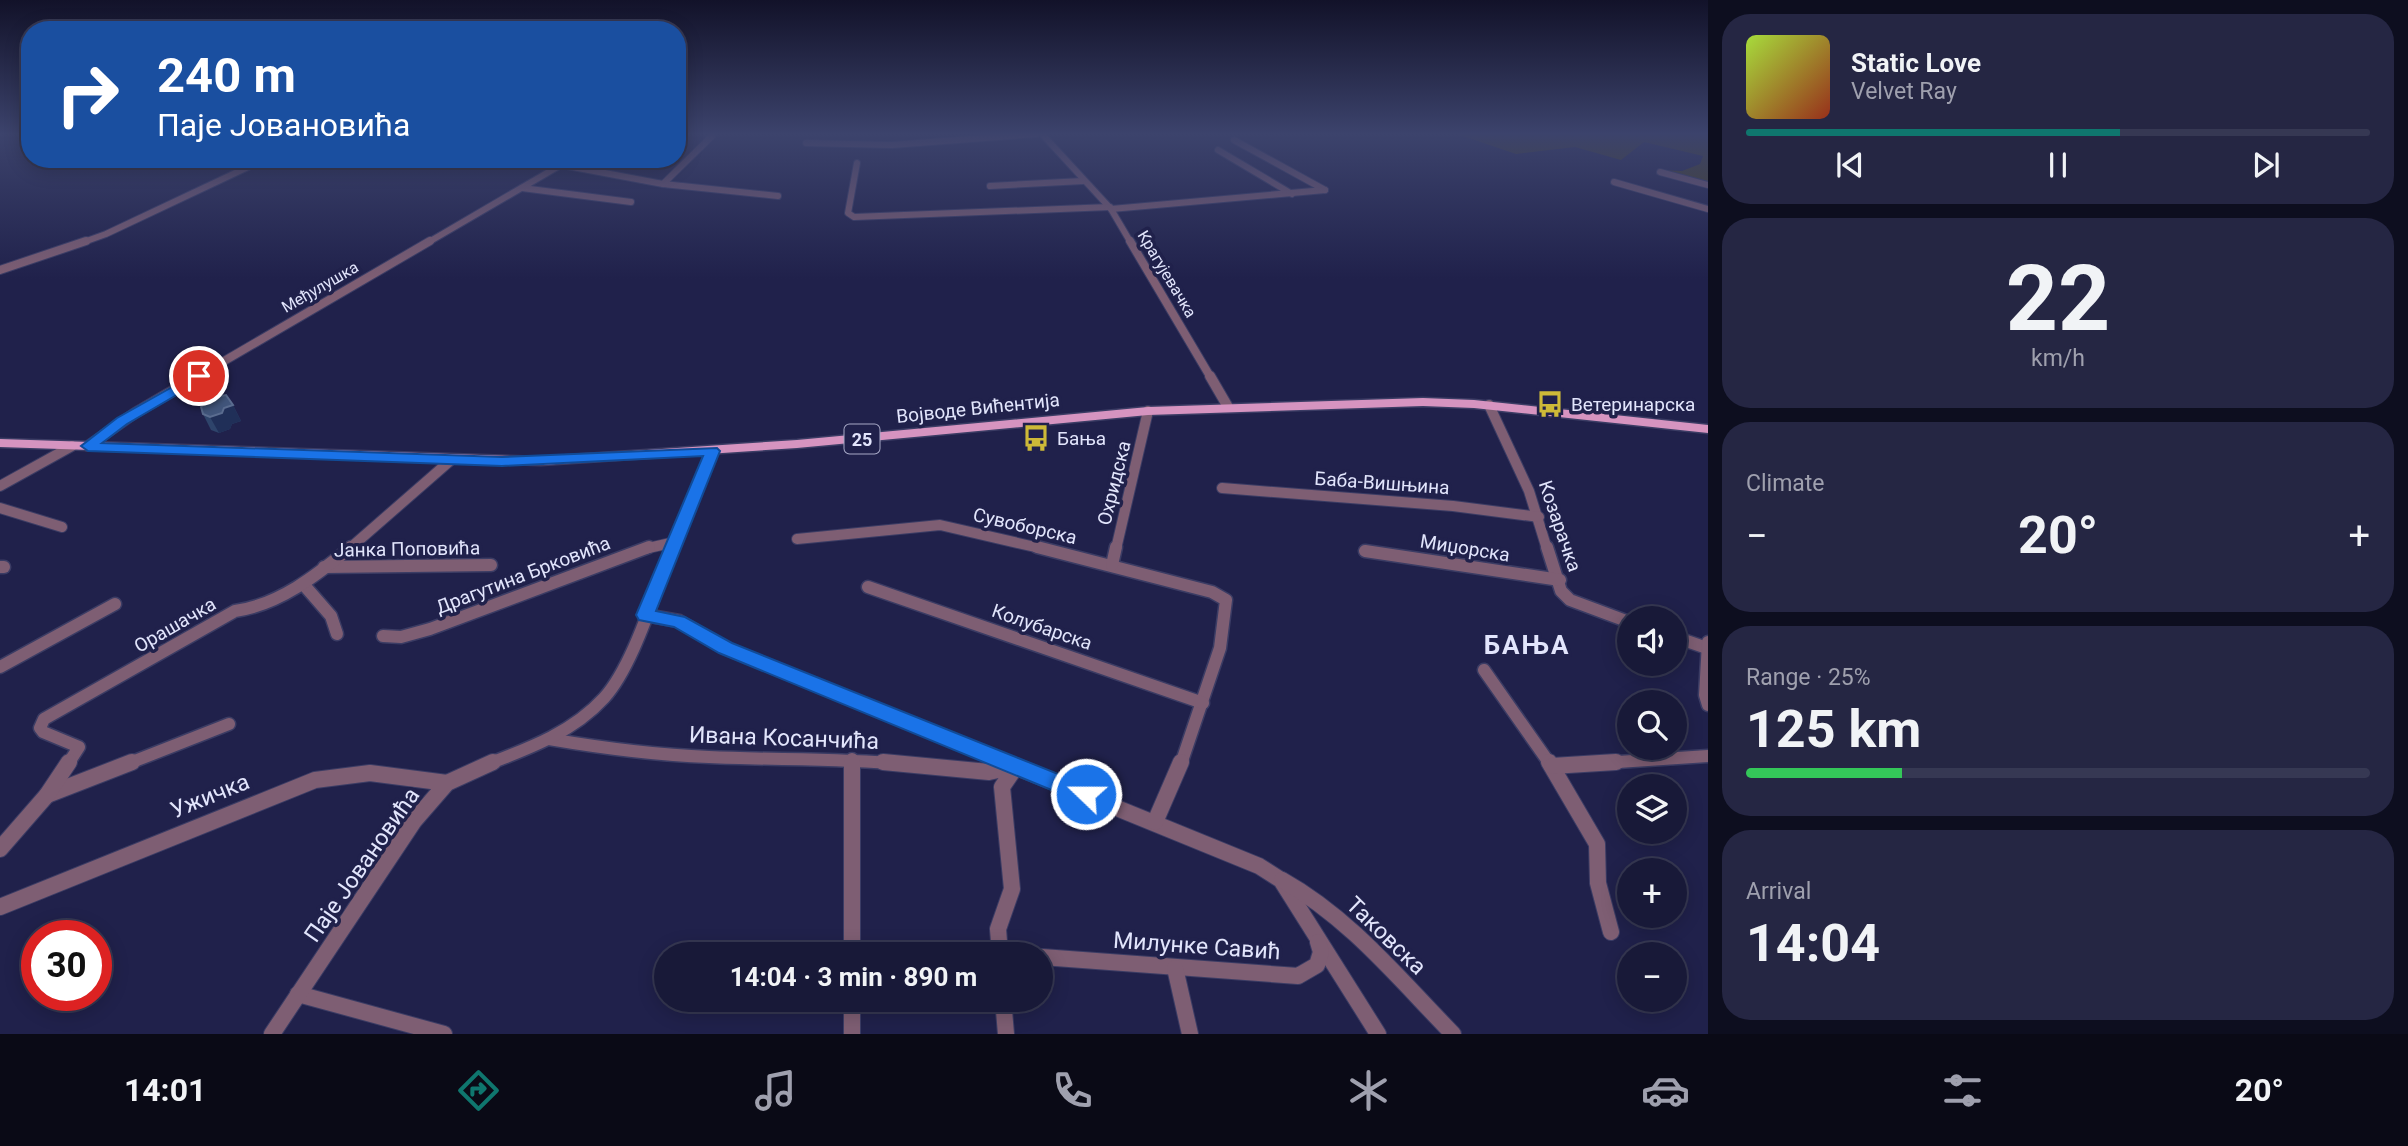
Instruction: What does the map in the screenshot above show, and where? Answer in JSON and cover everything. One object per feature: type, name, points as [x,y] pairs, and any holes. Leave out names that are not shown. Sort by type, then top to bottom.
[{"type":"main road","name":"Војводе Вићентија","points":[[0,443],[541,461],[712,451],[1148,411],[1423,402],[1489,405],[1708,429]]},
{"type":"street","points":[[0,270],[106,234],[216,182]]},
{"type":"street","name":"Међулушка","points":[[88,446],[135,413],[532,182]]},
{"type":"street","points":[[654,182],[778,196]]},
{"type":"street","points":[[854,182],[848,213],[854,217],[1110,208],[1325,190],[1311,182]]},
{"type":"street","points":[[990,186],[1060,182]]},
{"type":"street","name":"Крагујевачка","points":[[1084,182],[1110,208],[1228,407]]},
{"type":"street","points":[[1272,182],[1292,194]]},
{"type":"street","points":[[1615,182],[1708,209]]},
{"type":"street","points":[[522,188],[631,202]]},
{"type":"street","name":"Козарачка","points":[[1489,405],[1515,458],[1539,517],[1560,580],[1561,591],[1570,600],[1617,618]]},
{"type":"street","name":"Охридска","points":[[1112,565],[1148,411]]},
{"type":"street","points":[[0,486],[72,446]]},
{"type":"street","name":"Паје Јовановића","points":[[272,1034],[414,821],[447,783],[464,773],[575,726],[606,698],[619,678],[712,451]]},
{"type":"street","name":"Орашачка","points":[[47,795],[79,747],[43,732],[40,728],[44,719],[235,611],[248,613],[304,584],[451,460]]},
{"type":"street","name":"Баба-Вишњина","points":[[1222,488],[1454,506],[1539,517]]},
{"type":"street","points":[[0,508],[62,527]]},
{"type":"street","name":"Сувоборска","points":[[797,539],[940,525],[968,529],[1212,592],[1226,600],[1228,613],[1203,703]]},
{"type":"street","name":"Драгутина Брковића","points":[[383,636],[401,637],[422,631],[651,546],[675,542]]},
{"type":"street","name":"Миџорска","points":[[1365,551],[1560,580]]},
{"type":"street","name":"Јанка Поповића","points":[[324,568],[491,565]]},
{"type":"street","points":[[304,584],[331,616],[337,634]]},
{"type":"street","name":"Колубарска","points":[[868,587],[1203,703]]},
{"type":"street","points":[[0,667],[114,604]]},
{"type":"street","name":"Таковска","points":[[645,615],[679,621],[725,648],[1259,866],[1304,890],[1337,918],[1453,1034]]},
{"type":"street","points":[[1687,642],[1707,649],[1708,705]]},
{"type":"street","points":[[1484,670],[1552,766],[1597,844],[1598,883],[1611,932]]},
{"type":"street","points":[[1155,822],[1203,703]]},
{"type":"street","points":[[0,849],[47,795],[229,724]]},
{"type":"street","name":"Ивана Косанчића","points":[[549,739],[613,750],[708,757],[852,759],[989,772],[1016,766]]},
{"type":"street","points":[[1552,766],[1708,756]]},
{"type":"street","points":[[852,759],[852,942]]},
{"type":"street","points":[[999,942],[998,929],[1012,890],[1002,787],[1006,776],[1016,766]]},
{"type":"street","name":"Ужичка","points":[[0,907],[315,780],[370,773],[447,783]]},
{"type":"street","points":[[1281,880],[1378,1034]]},
{"type":"street","name":"Милунке Савић","points":[[1053,958],[1298,976],[1317,965],[1321,952],[1317,936]]},
{"type":"street","points":[[1175,968],[1190,1034]]},
{"type":"street","points":[[298,993],[444,1034]]},
{"type":"street","points":[[852,1012],[852,1034]]},
{"type":"street","points":[[1004,1012],[1006,1034]]},
{"type":"building","points":[[226,395],[233,405],[210,417],[203,414],[201,407],[209,398]]},
{"type":"place","name":"Ветеринарска","points":[[1550,404]]},
{"type":"place","name":"Бања","points":[[1036,438]]},
{"type":"district","name":"БАЊА","points":[[1527,645]]},
{"type":"route","points":[[199,376],[107,430],[88,446],[502,462],[712,451],[645,615],[679,621],[725,648],[1086,794]]}]
